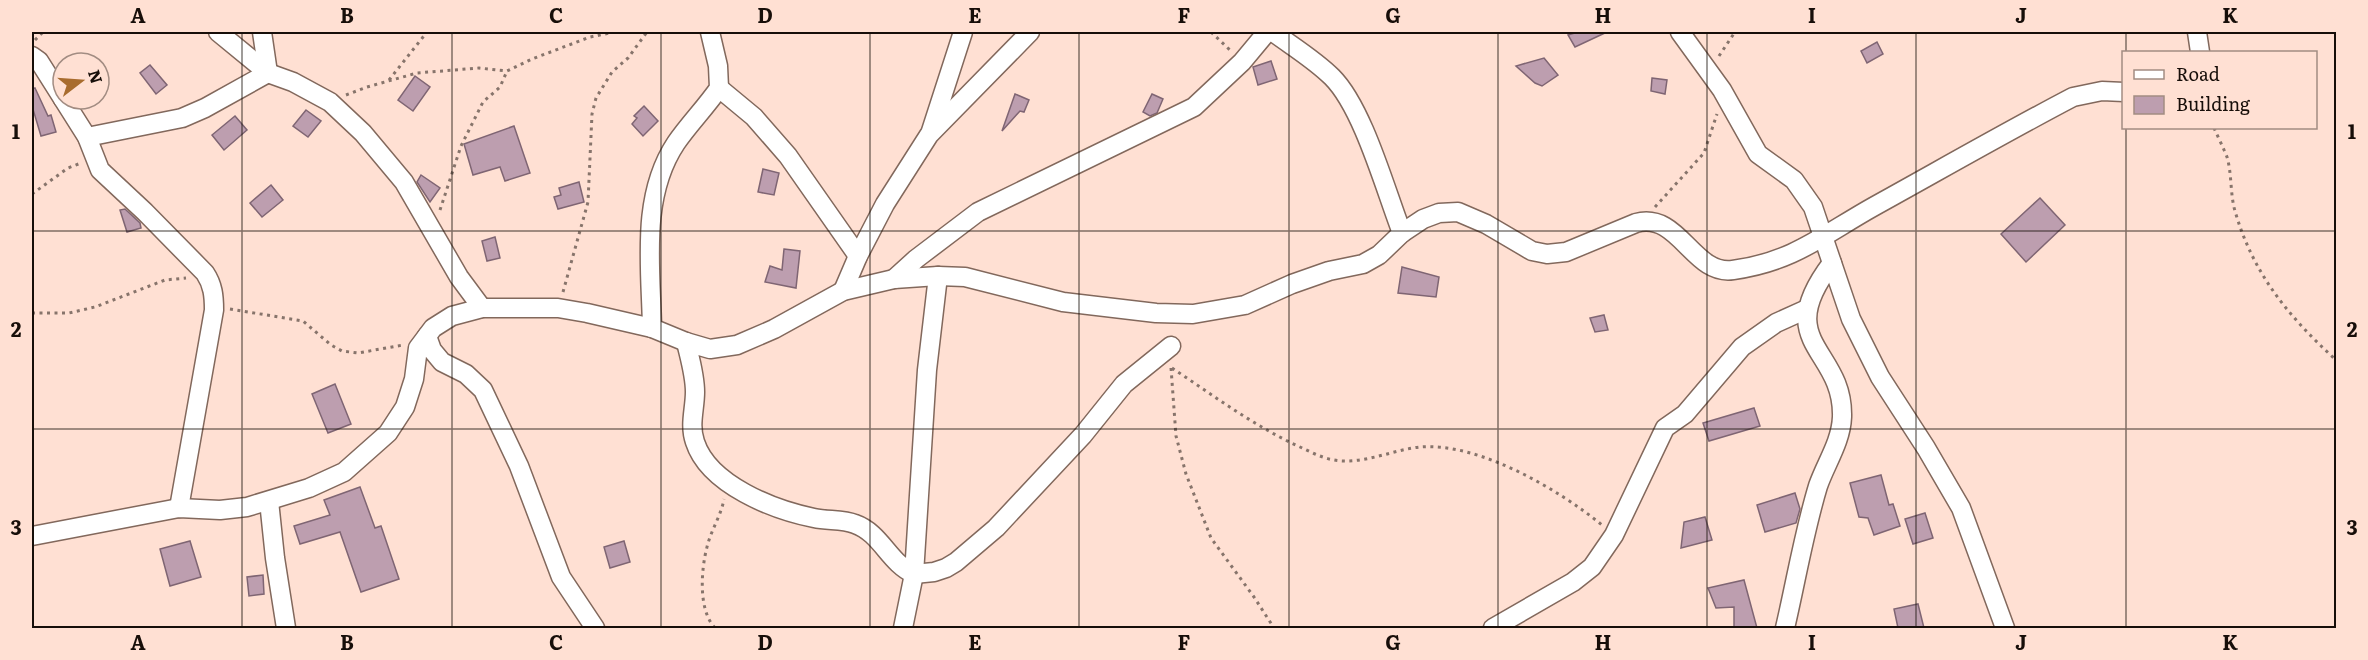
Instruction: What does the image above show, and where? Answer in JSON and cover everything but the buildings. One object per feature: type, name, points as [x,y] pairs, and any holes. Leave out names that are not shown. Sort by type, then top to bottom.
[{"type":"street","points":[[218,32],[268,73],[293,82],[330,102],[363,133],[404,182],[459,278],[482,308]]},
{"type":"street","points":[[262,32],[268,73]]},
{"type":"street","points":[[652,328],[650,224],[656,188],[675,144],[719,88],[718,66],[711,32]]},
{"type":"street","points":[[929,135],[963,32]]},
{"type":"street","points":[[843,291],[885,204],[929,135],[1030,32]]},
{"type":"street","points":[[894,279],[916,259],[978,212],[1194,107],[1242,62],[1267,32]]},
{"type":"street","points":[[1273,32],[1332,77],[1346,96],[1358,116],[1402,233]]},
{"type":"street","points":[[1680,32],[1722,90],[1758,154],[1794,180],[1813,207],[1851,319],[1880,377],[1961,508],[2005,628]]},
{"type":"street","points":[[2197,32],[2200,51]]},
{"type":"street","points":[[32,56],[39,61],[51,80]]},
{"type":"street","points":[[87,137],[182,118],[205,108],[268,73]]},
{"type":"street","points":[[719,88],[754,117],[788,156],[858,256]]},
{"type":"street","points":[[32,536],[179,508],[220,510],[247,507],[309,488],[344,472],[388,433],[405,407],[414,379],[418,348],[433,328],[452,316],[482,308],[558,308],[587,312],[652,328],[710,349],[737,345],[774,329],[843,291],[894,279],[965,277],[1063,302],[1156,314],[1193,314],[1245,305],[1292,284],[1329,271],[1363,264],[1379,255],[1402,233],[1423,219],[1438,213],[1458,212],[1486,224],[1532,251],[1547,255],[1566,252],[1603,235],[1646,220],[1670,230],[1703,261],[1715,268],[1730,271],[1769,264],[1825,237],[1853,218],[2073,97],[2102,92],[2122,92]]},
{"type":"street","points":[[71,111],[87,137],[100,170],[205,273],[214,295],[179,508]]},
{"type":"street","points":[[1785,628],[1818,486],[1840,433],[1842,417],[1840,395],[1831,374],[1817,353],[1807,327],[1807,309],[1819,280],[1832,263]]},
{"type":"street","points":[[903,628],[914,574],[927,370],[938,276]]},
{"type":"street","points":[[1492,628],[1573,582],[1592,567],[1614,535],[1665,428],[1685,414],[1742,347],[1776,323],[1807,309]]},
{"type":"street","points":[[427,336],[432,350],[442,363],[466,374],[483,390],[519,466],[561,577],[595,628]]},
{"type":"street","points":[[686,342],[695,377],[692,422],[695,442],[702,457],[712,469],[729,484],[790,513],[853,523],[866,529],[896,562],[914,574],[946,568],[983,540],[1083,435],[1124,384],[1171,346]]},
{"type":"street","points":[[269,501],[286,628]]},
{"type":"path","points":[[32,43],[43,32]]},
{"type":"path","points":[[388,81],[427,32]]},
{"type":"path","points":[[330,102],[417,73],[479,68],[507,71],[590,37],[615,32]]},
{"type":"path","points":[[558,308],[588,202],[592,114],[596,98],[612,72],[628,58],[647,32]]},
{"type":"path","points":[[1211,32],[1242,62]]},
{"type":"path","points":[[433,230],[461,146],[483,102],[500,87],[507,71]]},
{"type":"path","points":[[1646,220],[1657,204],[1704,153],[1715,125],[1722,90]]},
{"type":"path","points":[[2214,129],[2227,158],[2234,208],[2244,241],[2264,280],[2305,332],[2337,360]]},
{"type":"path","points":[[32,194],[69,168],[94,159]]},
{"type":"path","points":[[32,314],[77,311],[94,307],[165,280],[205,273]]},
{"type":"path","points":[[214,303],[231,309],[303,321],[331,345],[342,351],[358,353],[381,350],[427,336]]},
{"type":"path","points":[[1274,628],[1211,538],[1186,474],[1176,436],[1170,367],[1272,434],[1325,458],[1349,461],[1420,447],[1440,447],[1476,455],[1555,490],[1614,535]]},
{"type":"path","points":[[715,628],[711,624],[706,609],[703,585],[706,548],[721,513],[729,484]]}]
